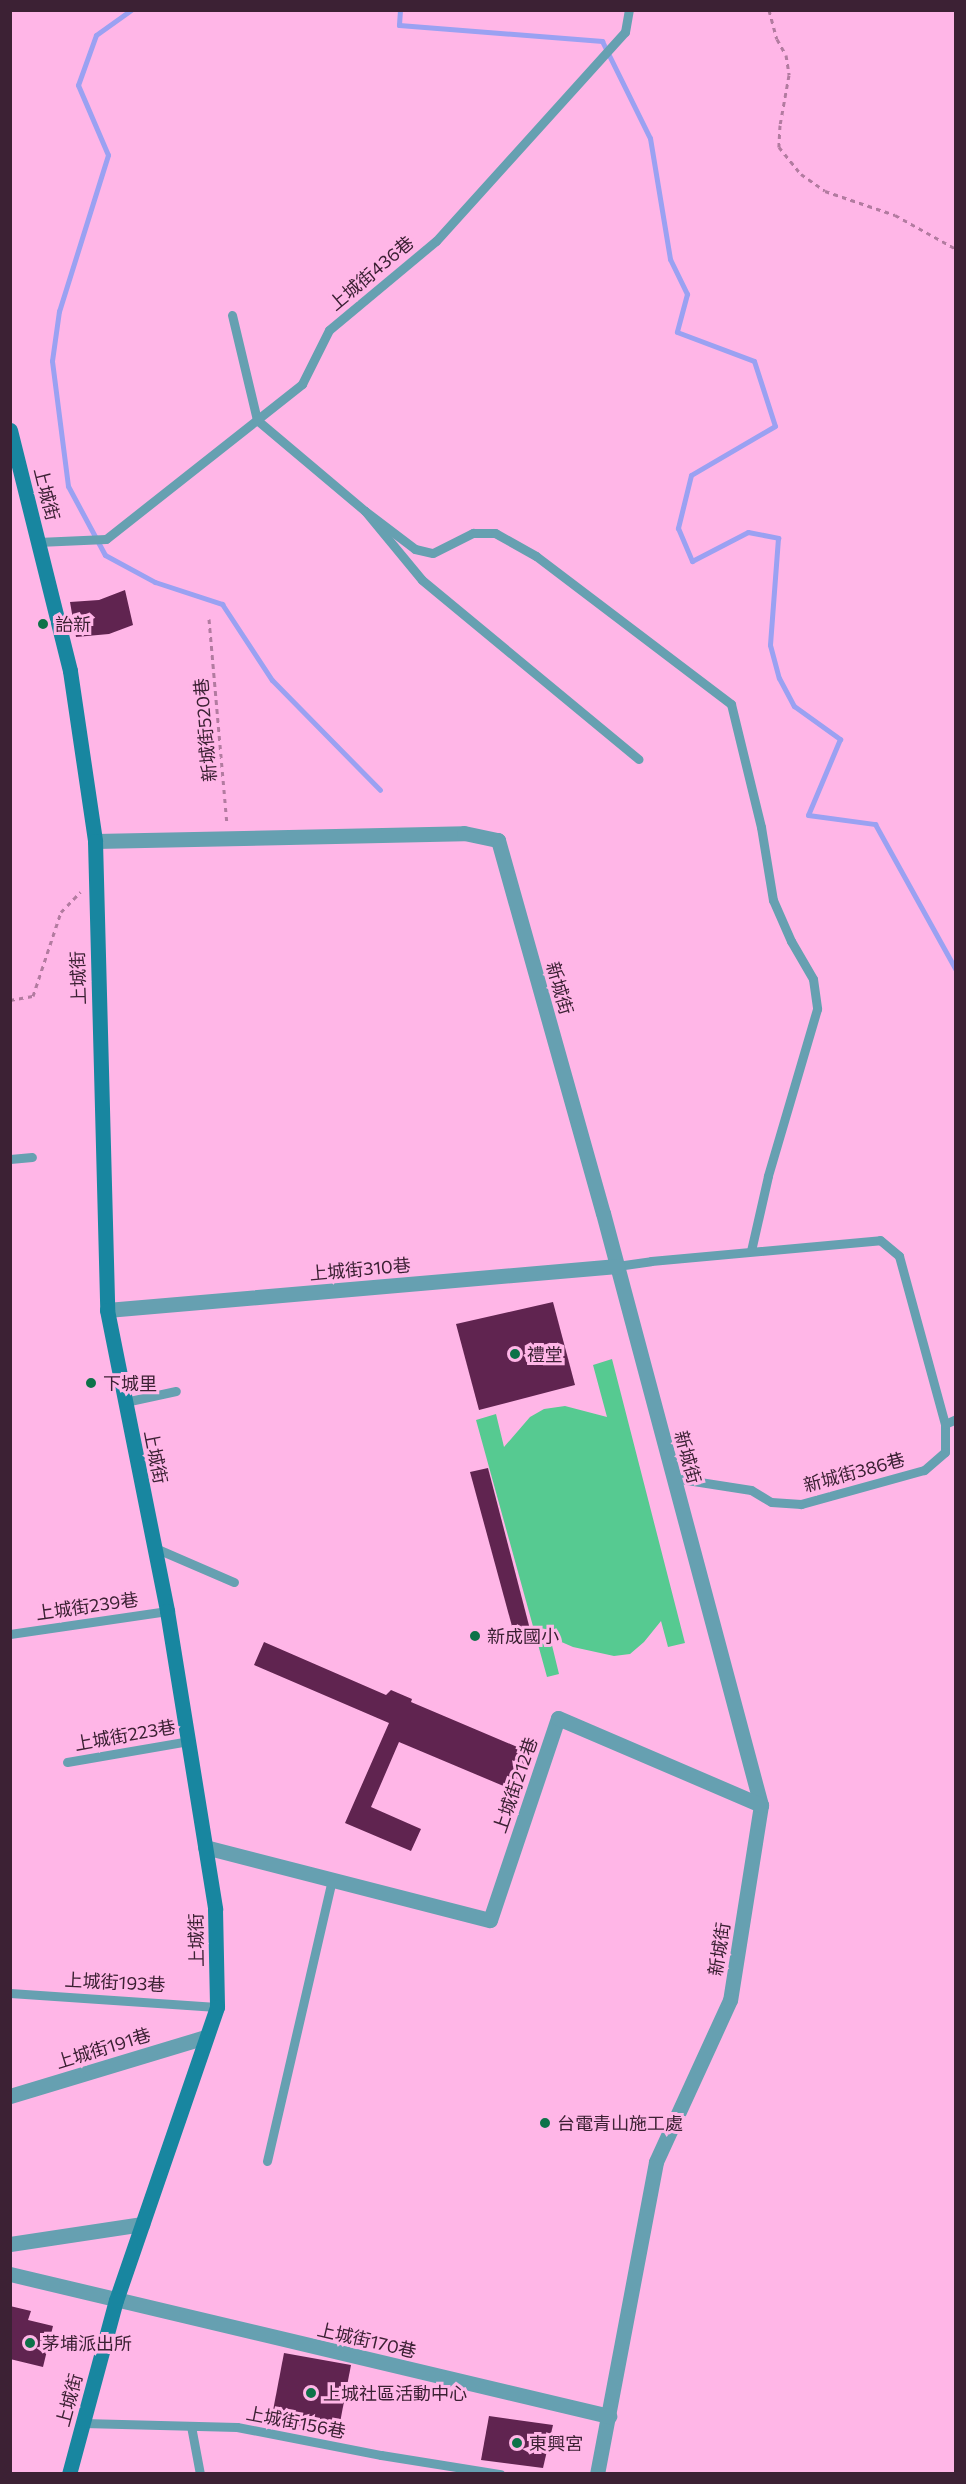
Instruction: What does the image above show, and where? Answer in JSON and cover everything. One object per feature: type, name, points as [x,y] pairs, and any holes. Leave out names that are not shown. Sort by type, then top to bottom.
[{"type":"street","name":"上城街","points":[[10,430],[70,670],[95,841],[107,1310],[167,1611],[215,1909],[217,2007],[116,2300],[69,2474]]},
{"type":"street","name":"新城街","points":[[95,841],[464,833],[498,840],[617,1266],[761,1805],[730,2000],[656,2162],[597,2474]]},
{"type":"street","name":"上城街310巷","points":[[107,1310],[617,1266]]},
{"type":"street","name":"上城街212巷","points":[[206,1847],[490,1920],[558,1718],[761,1805]]},
{"type":"street","name":"上城街191巷","points":[[10,2096],[206,2037]]},
{"type":"street","points":[[10,2244],[142,2224]]},
{"type":"street","name":"上城街170巷","points":[[10,2274],[609,2416]]},
{"type":"lane","name":"上城街436巷","points":[[38,542],[106,540],[302,384],[329,330],[436,241],[625,32],[629,10]]},
{"type":"lane","points":[[232,315],[257,420],[365,511],[416,549],[433,553],[473,533],[495,533],[536,556],[731,704],[761,826],[773,900],[791,941],[813,979],[817,1009],[768,1176],[751,1251]]},
{"type":"lane","points":[[365,511],[422,580],[638,759]]},
{"type":"lane","points":[[10,1160],[32,1157]]},
{"type":"lane","name":"新城街386巷","points":[[617,1266],[880,1240],[899,1256],[945,1424],[945,1452],[924,1470],[801,1504],[771,1502],[751,1490],[674,1478]]},
{"type":"lane","points":[[125,1402],[176,1391]]},
{"type":"lane","points":[[945,1424],[956,1419]]},
{"type":"lane","points":[[155,1548],[234,1582]]},
{"type":"lane","name":"上城街239巷","points":[[10,1634],[167,1611]]},
{"type":"lane","name":"上城街223巷","points":[[67,1762],[188,1741]]},
{"type":"lane","points":[[267,2161],[332,1879]]},
{"type":"lane","name":"上城街193巷","points":[[10,1993],[217,2007]]},
{"type":"lane","name":"上城街156巷","points":[[83,2423],[237,2427],[381,2455],[500,2474]]},
{"type":"lane","points":[[191,2426],[200,2474]]},
{"type":"path","points":[[769,10],[777,39],[786,55],[789,75],[780,125],[779,147],[801,174],[825,191],[895,215],[956,249]]},
{"type":"path","name":"新城街520巷","points":[[208,619],[228,838]]},
{"type":"path","points":[[10,1000],[33,996],[61,912],[95,878]]},
{"type":"green space","points":[[612,1359],[685,1643],[668,1647],[661,1621],[644,1642],[630,1654],[614,1656],[573,1647],[550,1637],[559,1674],[547,1677],[476,1420],[496,1414],[504,1447],[530,1417],[544,1409],[565,1406],[607,1417],[593,1365]]},
{"type":"building","points":[[125,590],[133,625],[109,634],[76,637],[70,602],[99,600]]},
{"type":"building","name":"禮堂","points":[[553,1302],[575,1385],[479,1410],[456,1324]]},
{"type":"building","points":[[488,1468],[532,1637],[516,1641],[470,1472]]},
{"type":"building","points":[[264,1642],[386,1695],[391,1690],[412,1699],[411,1702],[529,1752],[513,1790],[399,1742],[371,1807],[421,1829],[411,1851],[345,1823],[389,1723],[254,1665]]},
{"type":"building","name":"茅埔派出所","points":[[10,2306],[31,2311],[28,2320],[53,2326],[43,2367],[10,2359]]},
{"type":"building","name":"上城社區活動中心","points":[[284,2353],[351,2365],[338,2433],[271,2421]]},
{"type":"building","name":"東興宮","points":[[489,2416],[553,2425],[543,2468],[481,2460]]},
{"type":"waterway","points":[[131,10],[96,35],[78,85],[108,155],[59,311],[52,361],[68,486],[105,555],[155,582],[222,604],[272,680],[380,790]]},
{"type":"waterway","points":[[400,10],[399,25],[602,41],[650,138],[670,259],[687,294],[677,332],[754,361],[775,426],[691,475],[678,528],[692,561],[748,532],[778,538],[770,645],[779,678],[794,706],[840,739],[808,815],[875,824],[956,970]]},
{"type":"place","name":"詒新","points":[[43,624]]},
{"type":"place","name":"禮堂","points":[[515,1354]]},
{"type":"place","name":"下城里","points":[[91,1383]]},
{"type":"place","name":"新成國小","points":[[475,1636]]},
{"type":"place","name":"台電青山施工處","points":[[545,2123]]},
{"type":"place","name":"茅埔派出所","points":[[30,2343]]},
{"type":"place","name":"上城社區活動中心","points":[[311,2393]]},
{"type":"place","name":"東興宮","points":[[517,2443]]}]
